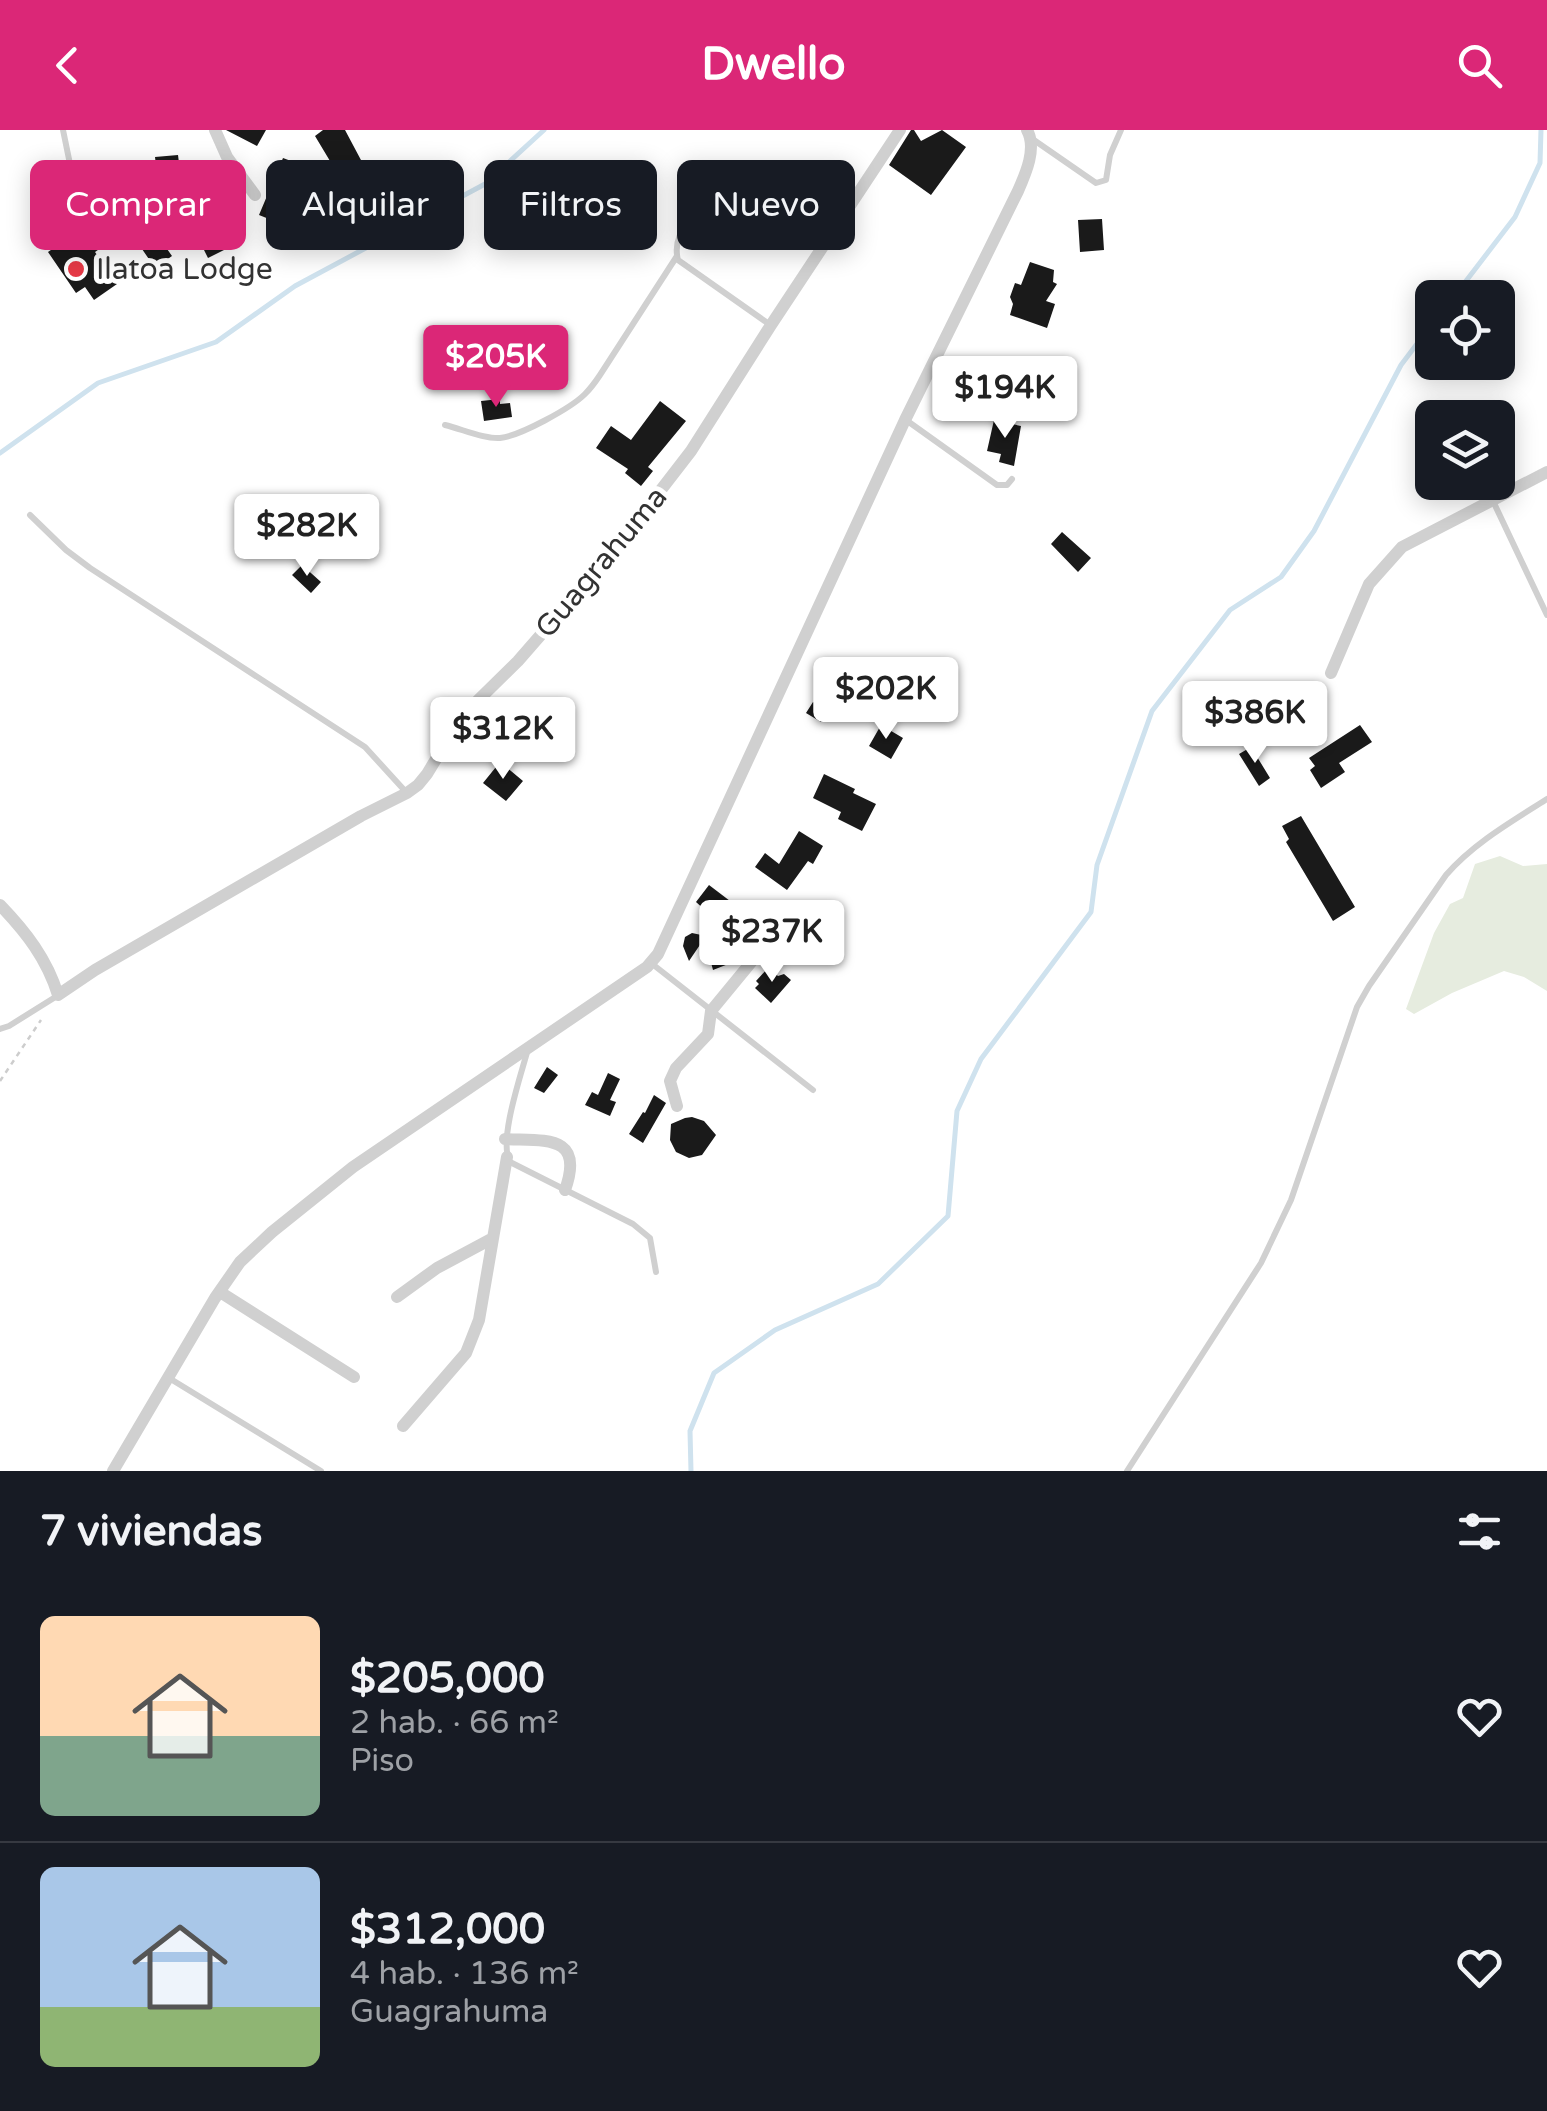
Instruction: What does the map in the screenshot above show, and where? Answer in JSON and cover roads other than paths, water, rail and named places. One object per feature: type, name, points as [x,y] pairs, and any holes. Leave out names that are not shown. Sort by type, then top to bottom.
[{"type":"street","points":[[214,130],[227,157],[255,195]]},
{"type":"street","name":"Guagrahuma","points":[[58,995],[94,970],[361,816],[408,794],[427,774],[462,716],[518,661],[692,450],[900,130]]},
{"type":"street","points":[[112,1471],[240,1262],[354,1167],[650,963],[667,938],[904,420],[1018,191],[1028,167],[1029,134]]},
{"type":"street","points":[[1515,488],[1547,472]]},
{"type":"street","points":[[1331,674],[1369,584],[1402,547],[1492,500]]},
{"type":"street","points":[[0,905],[39,951],[58,995]]},
{"type":"street","points":[[677,1106],[670,1081],[676,1068],[708,1034],[711,1011],[790,915]]},
{"type":"street","points":[[505,1139],[560,1144],[570,1159],[571,1172],[565,1190]]},
{"type":"street","points":[[403,1426],[466,1353],[479,1320],[506,1157]]},
{"type":"street","points":[[397,1298],[438,1268],[492,1238]]},
{"type":"street","points":[[220,1292],[354,1377]]},
{"type":"lane","points":[[63,130],[69,160]]},
{"type":"lane","points":[[1029,134],[1096,183],[1106,180],[1110,155],[1121,130]]},
{"type":"lane","points":[[677,241],[678,260],[771,325]]},
{"type":"lane","points":[[445,424],[504,438],[573,404],[600,375],[677,256]]},
{"type":"lane","points":[[904,420],[990,481],[1002,486],[1012,479]]},
{"type":"lane","points":[[1492,500],[1547,615]]},
{"type":"lane","points":[[30,515],[90,568],[365,747],[408,794]]},
{"type":"lane","points":[[1127,1471],[1261,1262],[1278,1228],[1368,986],[1458,861],[1547,799]]},
{"type":"lane","points":[[650,963],[812,1090]]},
{"type":"lane","points":[[0,1029],[58,995]]},
{"type":"lane","points":[[528,1048],[505,1139],[506,1157],[633,1224],[650,1238],[656,1272]]},
{"type":"lane","points":[[168,1377],[321,1471]]},
{"type":"waterway","points":[[0,453],[98,383],[216,342],[295,286],[485,184],[544,130]]},
{"type":"waterway","points":[[1467,280],[1515,217],[1540,163],[1541,130]]},
{"type":"waterway","points":[[691,1471],[690,1431],[714,1373],[775,1330],[878,1284],[948,1216],[957,1111],[981,1059],[1091,912],[1097,865],[1152,711],[1230,610],[1281,577],[1314,531],[1401,365],[1415,346]]},
{"type":"place","name":"Ilatoa Lodge","points":[[76,269]]}]
